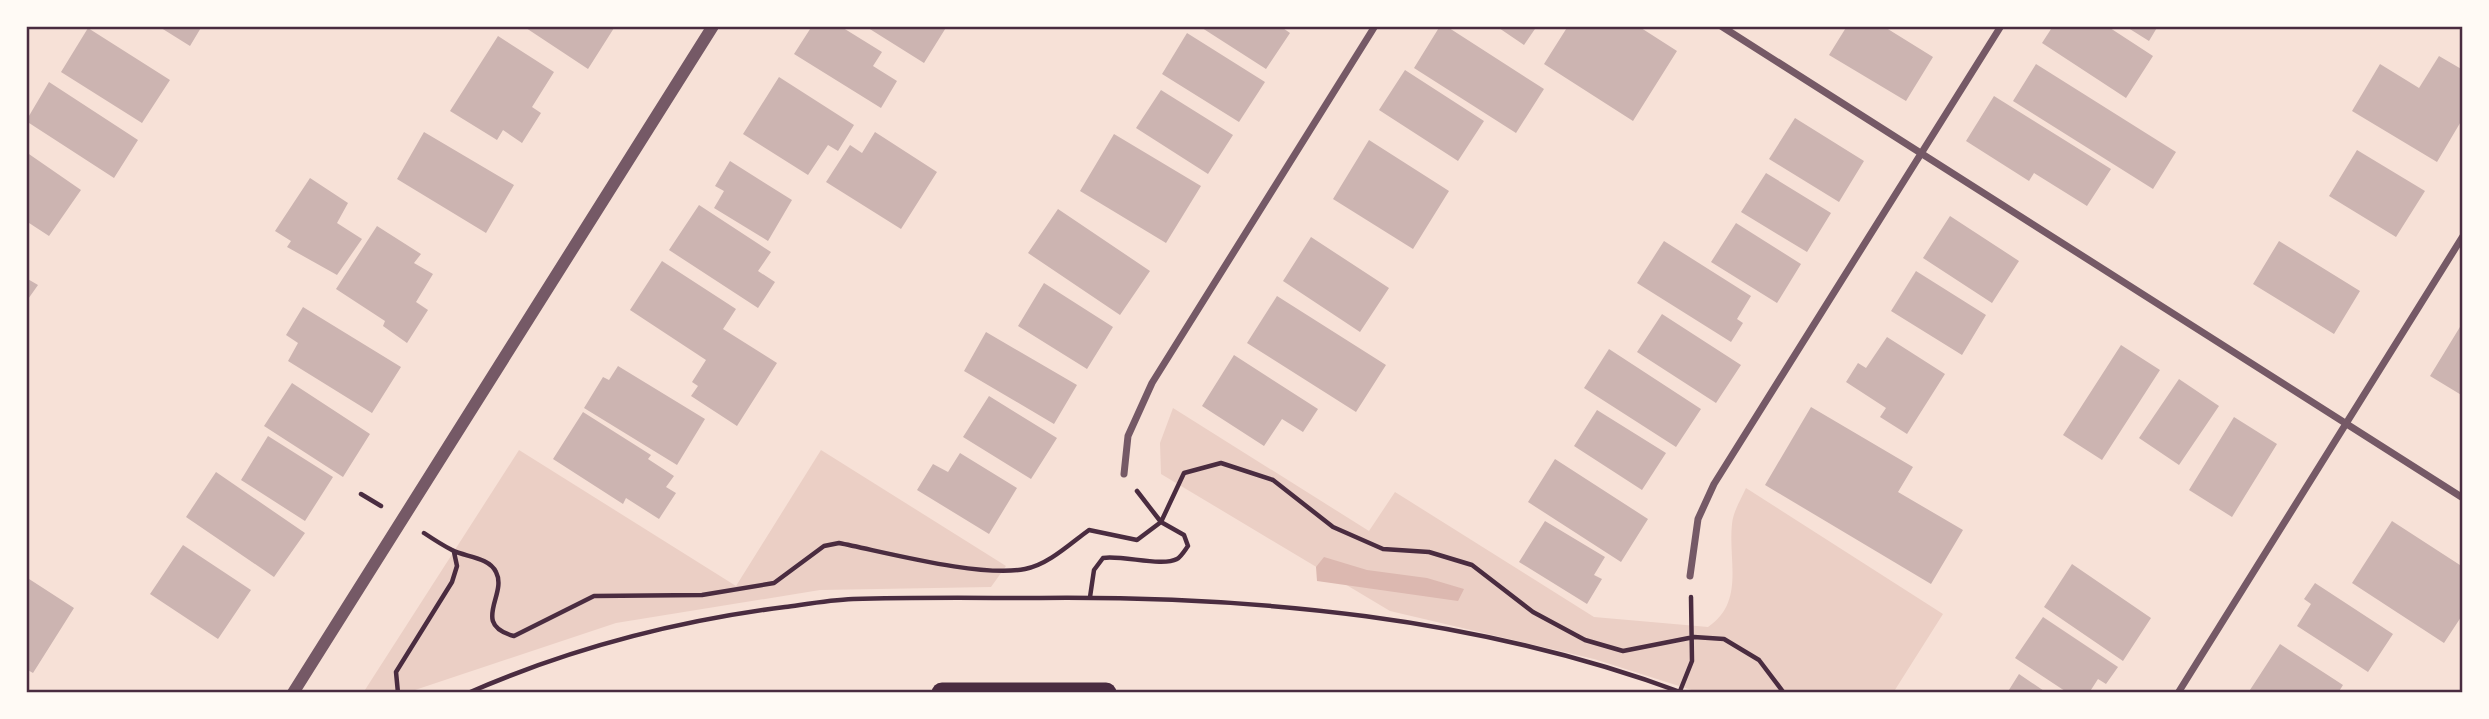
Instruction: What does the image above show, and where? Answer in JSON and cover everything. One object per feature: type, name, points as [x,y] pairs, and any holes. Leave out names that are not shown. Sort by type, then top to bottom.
[{"type":"highway","points":[[942,693],[1106,693]]},
{"type":"street","points":[[293,693],[713,26]]},
{"type":"street","points":[[1124,474],[1128,436],[1152,383],[1375,26]]},
{"type":"street","points":[[1721,26],[2463,498]]},
{"type":"street","points":[[1690,576],[1698,519],[1714,484],[2001,26]]},
{"type":"street","points":[[2178,693],[2463,236]]},
{"type":"path","points":[[433,539],[454,552],[488,563],[496,572],[498,591],[491,609],[494,624],[499,630],[514,636],[594,596],[702,595],[775,583],[824,546],[839,543],[973,568],[1026,569],[1060,551],[1088,530],[1137,540],[1161,522],[1184,473],[1221,463],[1273,480],[1333,527],[1383,549],[1429,552],[1472,565],[1533,612],[1585,640],[1623,650],[1694,637],[1724,639],[1759,660],[1784,693]]},
{"type":"path","points":[[1090,597],[1094,570],[1102,558],[1120,556],[1158,562],[1177,559],[1188,546],[1184,535],[1161,522],[1124,474]]},
{"type":"path","points":[[361,494],[374,502]]},
{"type":"path","points":[[398,693],[396,672],[452,582],[457,566],[454,552]]},
{"type":"path","points":[[468,693],[515,673],[631,635],[747,612],[850,599],[1090,597],[1241,601],[1408,622],[1546,651],[1681,692],[1692,662],[1694,637],[1690,576]]},
{"type":"shaded area","points":[[1173,408],[1369,531],[1395,492],[1594,617],[1708,627],[1727,606],[1731,593],[1732,524],[1746,488],[1943,614],[1893,693],[1701,693],[1594,659],[1390,611],[1161,474],[1160,443]]},
{"type":"shaded area","points":[[519,450],[736,586],[821,450],[1006,566],[991,587],[820,590],[616,623],[406,693],[363,693]]},
{"type":"shaded area","points":[[1324,557],[1367,570],[1427,578],[1464,589],[1458,601],[1317,581],[1316,567]]},
{"type":"building","points":[[158,26],[202,26],[190,46]]},
{"type":"building","points":[[523,26],[611,26],[614,28],[588,69]]},
{"type":"building","points":[[812,26],[840,26],[882,52],[873,66],[897,81],[881,108],[794,54]]},
{"type":"building","points":[[865,26],[947,26],[924,63]]},
{"type":"building","points":[[1199,26],[1280,26],[1290,33],[1266,69]]},
{"type":"building","points":[[1440,26],[1446,26],[1544,89],[1516,133],[1414,68]]},
{"type":"building","points":[[1496,26],[1537,26],[1524,45]]},
{"type":"building","points":[[1568,26],[1638,26],[1677,51],[1633,121],[1544,64]]},
{"type":"building","points":[[1847,26],[1883,26],[1933,57],[1906,101],[1829,55]]},
{"type":"building","points":[[2053,26],[2107,26],[2153,56],[2126,98],[2042,43]]},
{"type":"building","points":[[2125,26],[2158,26],[2149,41]]},
{"type":"building","points":[[88,28],[170,80],[142,123],[61,72]]},
{"type":"building","points":[[1187,33],[1265,82],[1239,122],[1162,74]]},
{"type":"building","points":[[498,36],[554,72],[532,107],[541,113],[522,143],[503,130],[497,140],[450,111]]},
{"type":"building","points":[[2439,56],[2463,70],[2463,118],[2437,162],[2352,111],[2380,64],[2419,88]]},
{"type":"building","points":[[2036,64],[2176,152],[2153,189],[2013,101]]},
{"type":"building","points":[[1405,70],[1484,121],[1458,161],[1379,110]]},
{"type":"building","points":[[779,77],[854,125],[838,151],[828,145],[808,175],[743,134]]},
{"type":"building","points":[[49,82],[138,140],[114,178],[26,121]]},
{"type":"building","points":[[1161,90],[1233,135],[1208,174],[1136,128]]},
{"type":"building","points":[[1994,96],[2111,169],[2087,206],[2034,173],[2029,181],[1966,141]]},
{"type":"building","points":[[1795,118],[1864,161],[1839,202],[1769,159]]},
{"type":"building","points":[[424,132],[514,185],[486,233],[397,179]]},
{"type":"building","points":[[875,132],[937,172],[901,229],[826,182],[850,145],[862,153]]},
{"type":"building","points":[[1114,134],[1201,186],[1166,243],[1080,191]]},
{"type":"building","points":[[1369,140],[1449,191],[1413,249],[1333,199]]},
{"type":"building","points":[[2357,150],[2425,191],[2396,237],[2329,196]]},
{"type":"building","points":[[26,152],[81,190],[49,236],[26,221]]},
{"type":"building","points":[[730,161],[792,200],[768,241],[714,208],[724,191],[715,186]]},
{"type":"building","points":[[1766,173],[1831,213],[1807,252],[1741,212]]},
{"type":"building","points":[[310,178],[348,203],[337,223],[362,239],[337,275],[287,247],[291,241],[275,231]]},
{"type":"building","points":[[699,205],[771,252],[758,271],[775,282],[758,308],[669,250]]},
{"type":"building","points":[[1058,209],[1150,271],[1120,315],[1028,253]]},
{"type":"building","points":[[1950,216],[2019,261],[1992,303],[1923,258]]},
{"type":"building","points":[[1736,223],[1801,264],[1777,303],[1711,262]]},
{"type":"building","points":[[377,226],[421,254],[414,263],[433,274],[416,302],[428,310],[407,343],[383,326],[385,321],[336,289]]},
{"type":"building","points":[[1311,237],[1389,288],[1360,332],[1283,281]]},
{"type":"building","points":[[1664,241],[1751,296],[1737,319],[1743,323],[1731,342],[1637,283]]},
{"type":"building","points":[[2279,241],[2360,291],[2334,334],[2253,284]]},
{"type":"building","points":[[662,261],[736,309],[723,329],[777,363],[737,426],[691,396],[698,386],[692,382],[706,360],[630,310]]},
{"type":"building","points":[[1916,271],[1986,315],[1962,355],[1891,311]]},
{"type":"building","points":[[26,278],[38,285],[26,302]]},
{"type":"building","points":[[1044,283],[1113,327],[1087,369],[1018,326]]},
{"type":"building","points":[[1277,296],[1386,365],[1356,412],[1247,343]]},
{"type":"building","points":[[303,307],[401,367],[372,413],[288,361],[298,343],[286,335]]},
{"type":"building","points":[[1662,314],[1741,365],[1716,403],[1637,352]]},
{"type":"building","points":[[2463,322],[2463,396],[2430,376]]},
{"type":"building","points":[[986,332],[1077,385],[1054,424],[964,371]]},
{"type":"building","points":[[1887,337],[1945,374],[1907,434],[1880,417],[1886,408],[1846,382],[1858,363],[1866,368]]},
{"type":"building","points":[[2121,345],[2160,370],[2102,460],[2063,435]]},
{"type":"building","points":[[1609,349],[1701,409],[1676,447],[1584,388]]},
{"type":"building","points":[[1234,355],[1318,409],[1303,432],[1282,419],[1264,446],[1202,406]]},
{"type":"building","points":[[618,366],[705,419],[677,465],[584,408],[603,377],[609,380]]},
{"type":"building","points":[[2179,379],[2219,406],[2179,465],[2139,438]]},
{"type":"building","points":[[292,383],[370,434],[343,477],[264,426]]},
{"type":"building","points":[[989,396],[1057,438],[1031,479],[963,437]]},
{"type":"building","points":[[1811,407],[1913,467],[1898,492],[1963,530],[1931,584],[1765,485]]},
{"type":"building","points":[[1597,410],[1666,453],[1642,490],[1574,446]]},
{"type":"building","points":[[583,412],[651,455],[648,459],[674,476],[666,487],[676,493],[659,519],[626,498],[623,504],[553,459]]},
{"type":"building","points":[[2234,417],[2277,444],[2232,517],[2189,490]]},
{"type":"building","points":[[268,436],[333,477],[305,521],[241,480]]},
{"type":"building","points":[[960,453],[1017,488],[989,534],[917,490],[933,464],[948,472]]},
{"type":"building","points":[[1555,459],[1648,519],[1621,562],[1528,502]]},
{"type":"building","points":[[216,472],[305,533],[274,577],[186,517]]},
{"type":"building","points":[[1545,521],[1605,557],[1594,575],[1602,579],[1587,604],[1519,562]]},
{"type":"building","points":[[2392,521],[2463,567],[2463,614],[2444,643],[2352,583]]},
{"type":"building","points":[[183,545],[251,590],[218,639],[150,594]]},
{"type":"building","points":[[2072,564],[2151,618],[2123,661],[2044,607]]},
{"type":"building","points":[[26,577],[74,608],[33,673],[26,669]]},
{"type":"building","points":[[2315,583],[2393,634],[2368,672],[2297,626],[2311,604],[2304,599]]},
{"type":"building","points":[[2043,617],[2118,667],[2106,684],[2098,679],[2089,693],[2068,693],[2015,658]]},
{"type":"building","points":[[2280,644],[2343,685],[2338,693],[2248,693]]},
{"type":"building","points":[[2019,674],[2047,693],[2007,693]]}]
